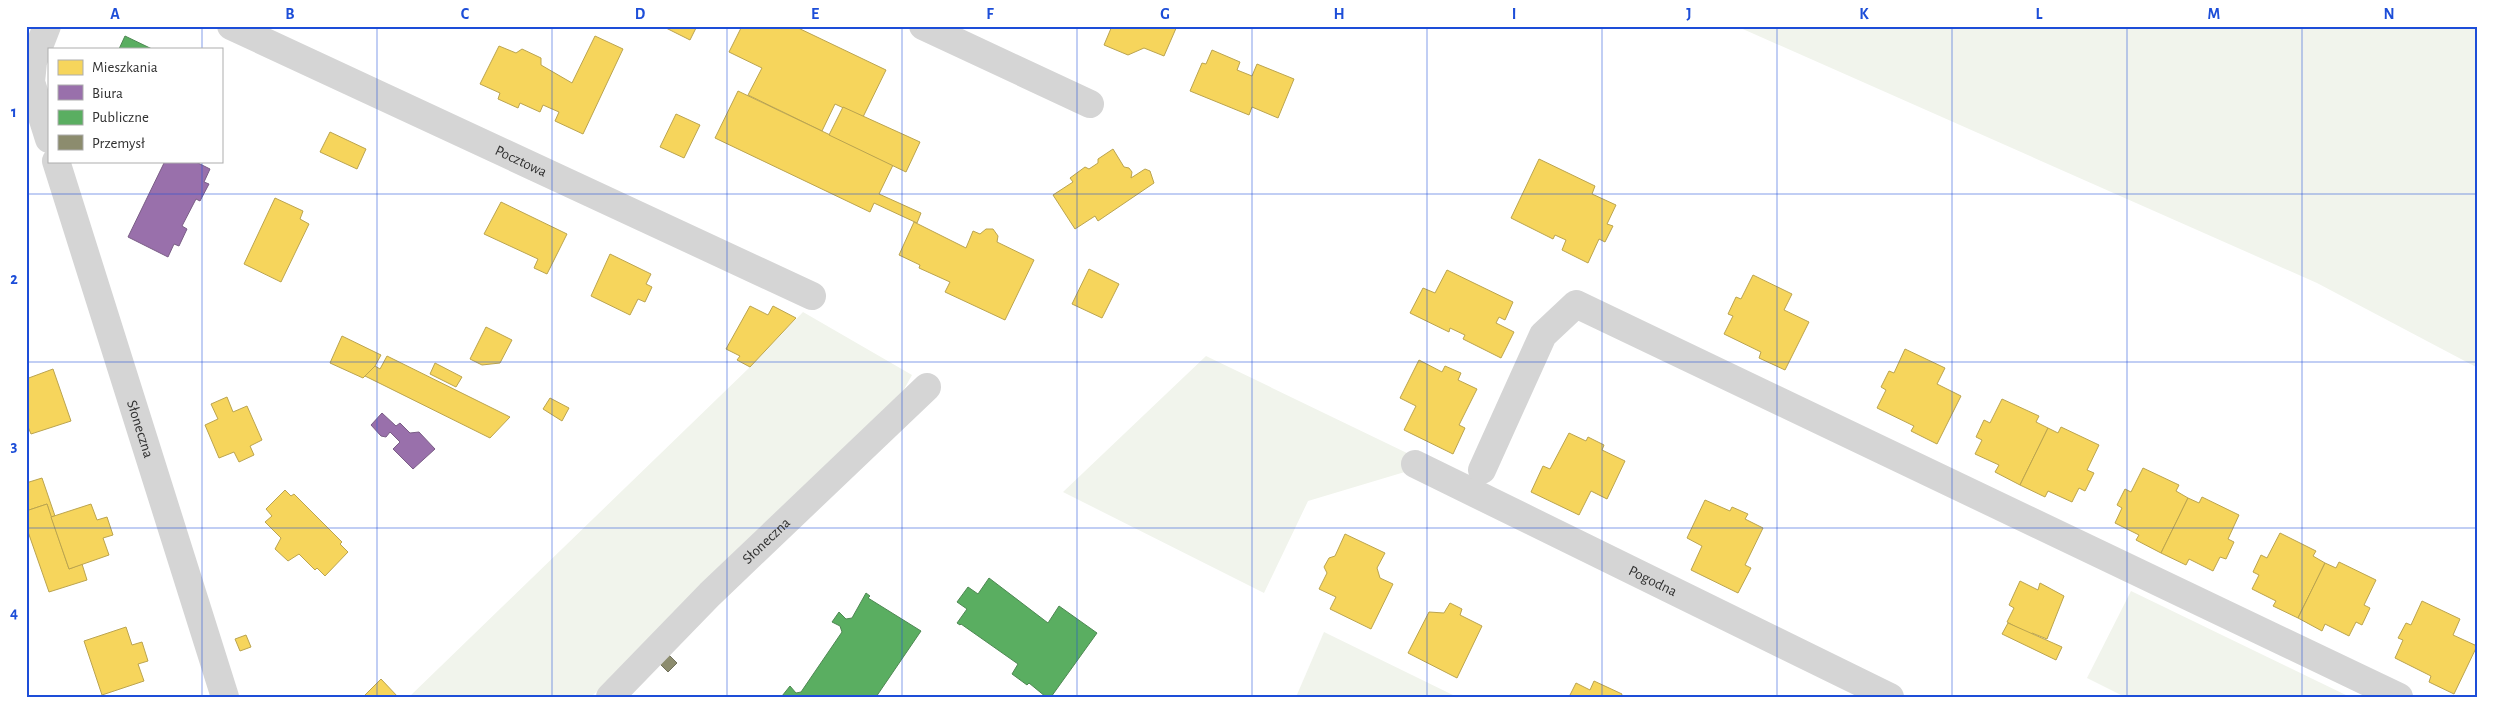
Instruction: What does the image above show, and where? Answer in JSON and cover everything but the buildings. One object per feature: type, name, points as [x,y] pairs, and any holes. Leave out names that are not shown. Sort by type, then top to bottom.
[{"type":"street","points":[[47,26],[33,62],[31,82],[48,136]]},
{"type":"street","name":"Pocztowa","points":[[231,26],[812,296]]},
{"type":"street","points":[[923,26],[1090,104]]},
{"type":"street","name":"Słoneczna","points":[[56,162],[225,697]]},
{"type":"street","points":[[1482,470],[1542,335],[1576,304],[2399,697]]},
{"type":"street","name":"Słoneczna","points":[[610,697],[710,594],[927,388]]},
{"type":"street","name":"Pogodna","points":[[1415,464],[1890,697]]},
{"type":"shaded area","points":[[1736,26],[2478,26],[2478,368],[2317,283]]},
{"type":"shaded area","points":[[803,312],[912,375],[893,409],[591,697],[409,697],[750,367]]},
{"type":"shaded area","points":[[1206,356],[1409,454],[1408,471],[1308,501],[1264,593],[1063,492]]},
{"type":"shaded area","points":[[2131,591],[2350,697],[2125,697],[2087,678]]},
{"type":"shaded area","points":[[1324,632],[1457,697],[1296,697]]}]
